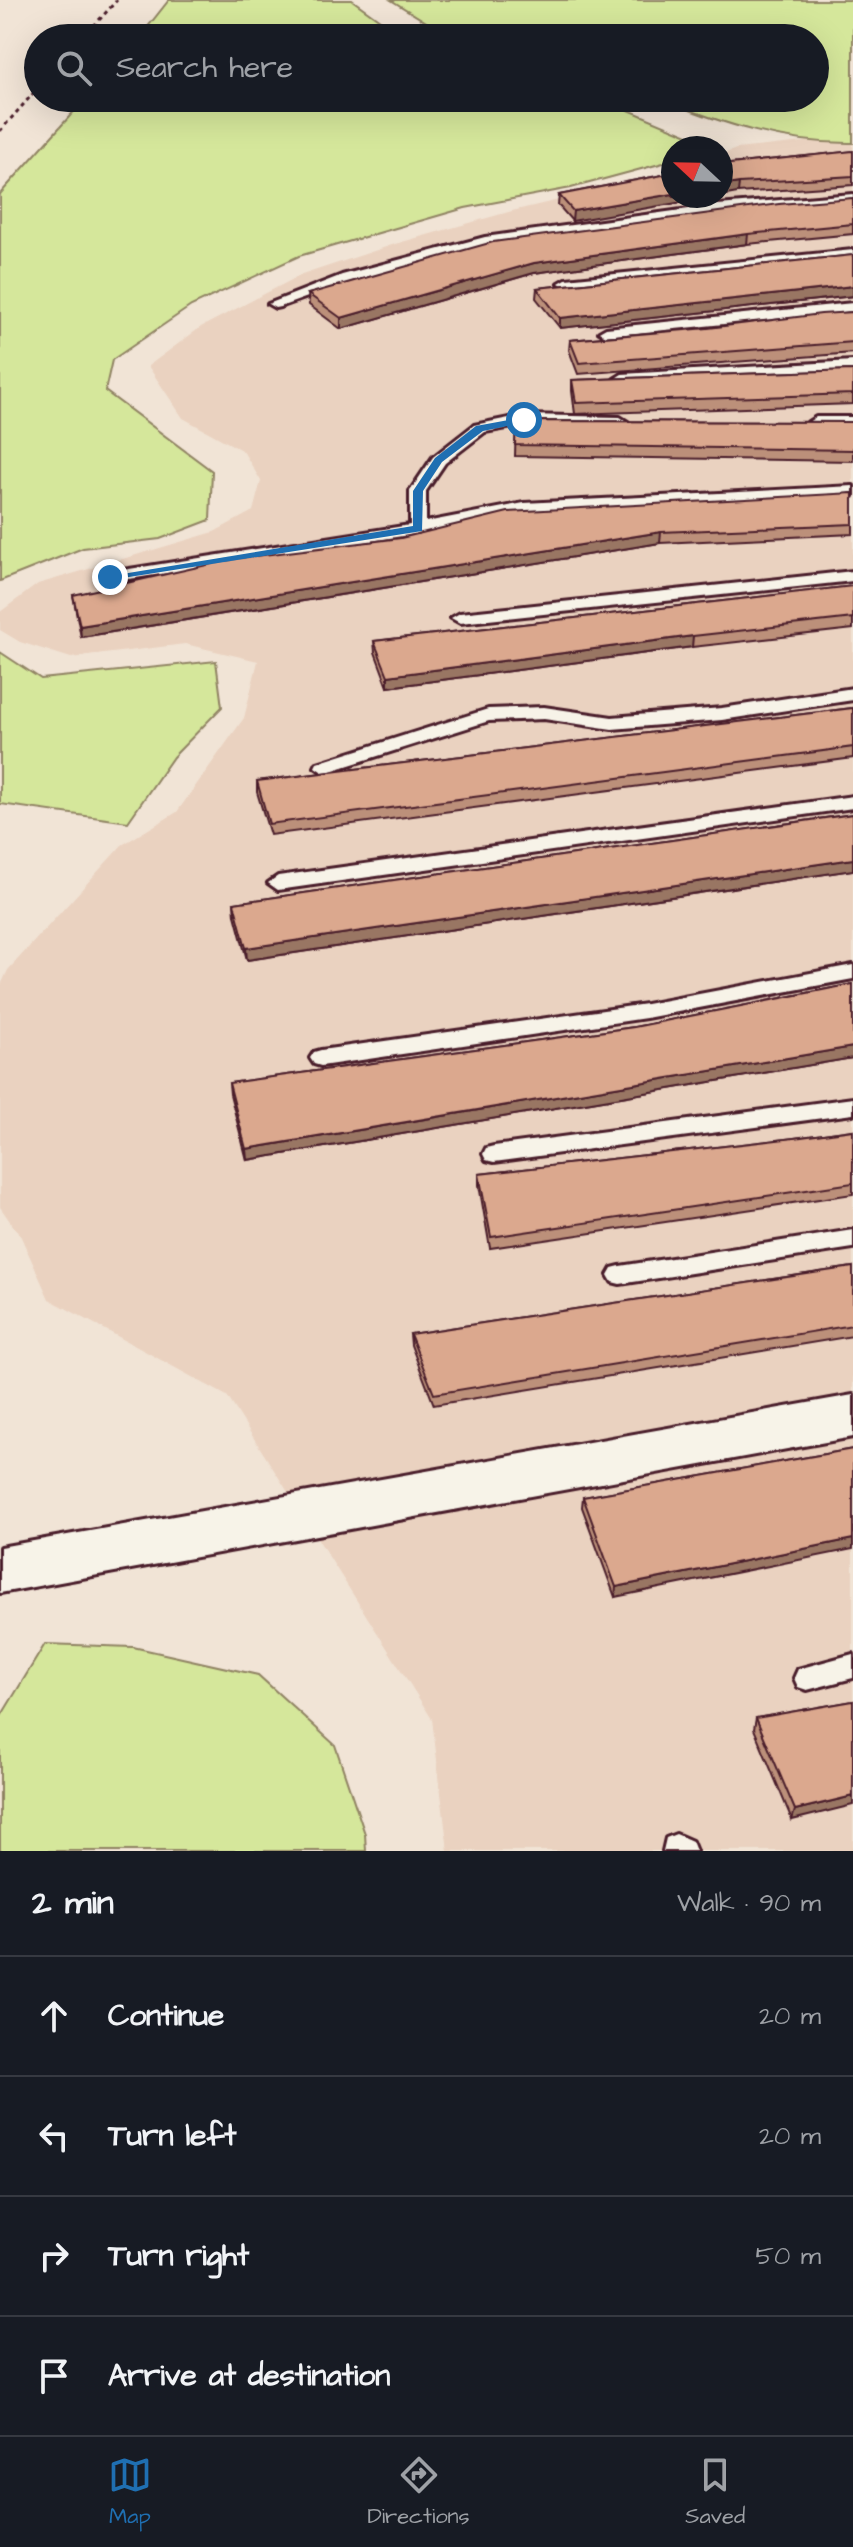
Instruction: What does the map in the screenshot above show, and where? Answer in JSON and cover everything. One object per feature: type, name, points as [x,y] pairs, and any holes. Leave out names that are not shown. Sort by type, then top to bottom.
[{"type":"street","points":[[0,1570],[853,1416]]},
{"type":"lane","points":[[275,304],[347,278],[485,241],[718,209],[853,198]]},
{"type":"lane","points":[[566,283],[853,254]]},
{"type":"lane","points":[[606,332],[853,307]]},
{"type":"lane","points":[[598,381],[853,365]]},
{"type":"lane","points":[[418,529],[418,491],[439,460],[480,428],[524,420],[635,422]]},
{"type":"lane","points":[[792,423],[853,422]]},
{"type":"lane","points":[[110,577],[418,529],[524,508],[853,491]]},
{"type":"lane","points":[[460,618],[853,576]]},
{"type":"lane","points":[[324,767],[488,715],[544,713],[612,723],[722,714],[853,694]]},
{"type":"lane","points":[[278,883],[853,802]]},
{"type":"lane","points":[[321,1058],[646,1011],[853,972]]},
{"type":"lane","points":[[494,1154],[853,1106]]},
{"type":"lane","points":[[620,1275],[853,1239]]},
{"type":"lane","points":[[807,1678],[853,1666]]},
{"type":"path","points":[[96,24],[117,0]]},
{"type":"path","points":[[0,131],[24,104]]},
{"type":"shaded area","points":[[853,137],[853,1851],[448,1851],[432,1719],[227,1396],[49,1299],[21,1237],[0,1207],[0,987],[8,970],[122,845],[177,812],[244,718],[258,661],[185,644],[71,658],[20,642],[0,630],[0,612],[38,584],[214,532],[253,511],[261,481],[243,451],[183,418],[148,366],[201,327],[299,276],[395,244],[512,211],[661,176],[661,208],[733,208],[733,150]]},
{"type":"green space","points":[[169,0],[352,0],[385,24],[150,24]]},
{"type":"green space","points":[[391,0],[853,0],[853,143],[778,136],[696,112],[829,112],[829,24],[428,23]]},
{"type":"green space","points":[[73,112],[634,112],[691,136],[661,136],[661,164],[571,188],[465,208],[299,256],[191,306],[112,360],[105,391],[212,471],[210,520],[160,539],[83,548],[0,581],[0,194]]},
{"type":"green space","points":[[0,652],[41,679],[216,661],[222,707],[173,757],[128,822],[0,804]]},
{"type":"green space","points":[[45,1644],[133,1647],[258,1675],[335,1745],[365,1834],[366,1851],[0,1851],[0,1718]]},
{"type":"building","points":[[853,151],[853,176],[733,184],[733,164]]},
{"type":"building","points":[[661,175],[661,196],[573,211],[559,195]]},
{"type":"building","points":[[853,198],[853,224],[748,234],[534,263],[341,318],[308,294],[493,242],[779,204]]},
{"type":"building","points":[[853,255],[853,286],[560,318],[537,288]]},
{"type":"building","points":[[853,312],[853,342],[579,363],[570,340],[708,328]]},
{"type":"building","points":[[853,370],[853,394],[576,403],[572,380]]},
{"type":"building","points":[[516,421],[853,422],[853,450],[515,445]]},
{"type":"building","points":[[853,493],[853,524],[661,532],[80,626],[73,595],[238,558],[401,538],[508,512]]},
{"type":"building","points":[[853,586],[853,618],[388,676],[374,641]]},
{"type":"building","points":[[853,708],[853,747],[269,824],[257,781]]},
{"type":"building","points":[[853,814],[853,859],[246,948],[234,903]]},
{"type":"building","points":[[853,984],[853,1047],[246,1149],[229,1083],[634,1027]]},
{"type":"building","points":[[853,1130],[853,1183],[491,1237],[479,1174]]},
{"type":"building","points":[[853,1267],[853,1325],[434,1394],[410,1334]]},
{"type":"building","points":[[853,1449],[853,1539],[616,1587],[583,1497]]},
{"type":"building","points":[[853,1701],[853,1796],[795,1810],[756,1718]]},
{"type":"route","points":[[110,577],[418,529],[418,491],[439,460],[480,428],[524,420]]}]
